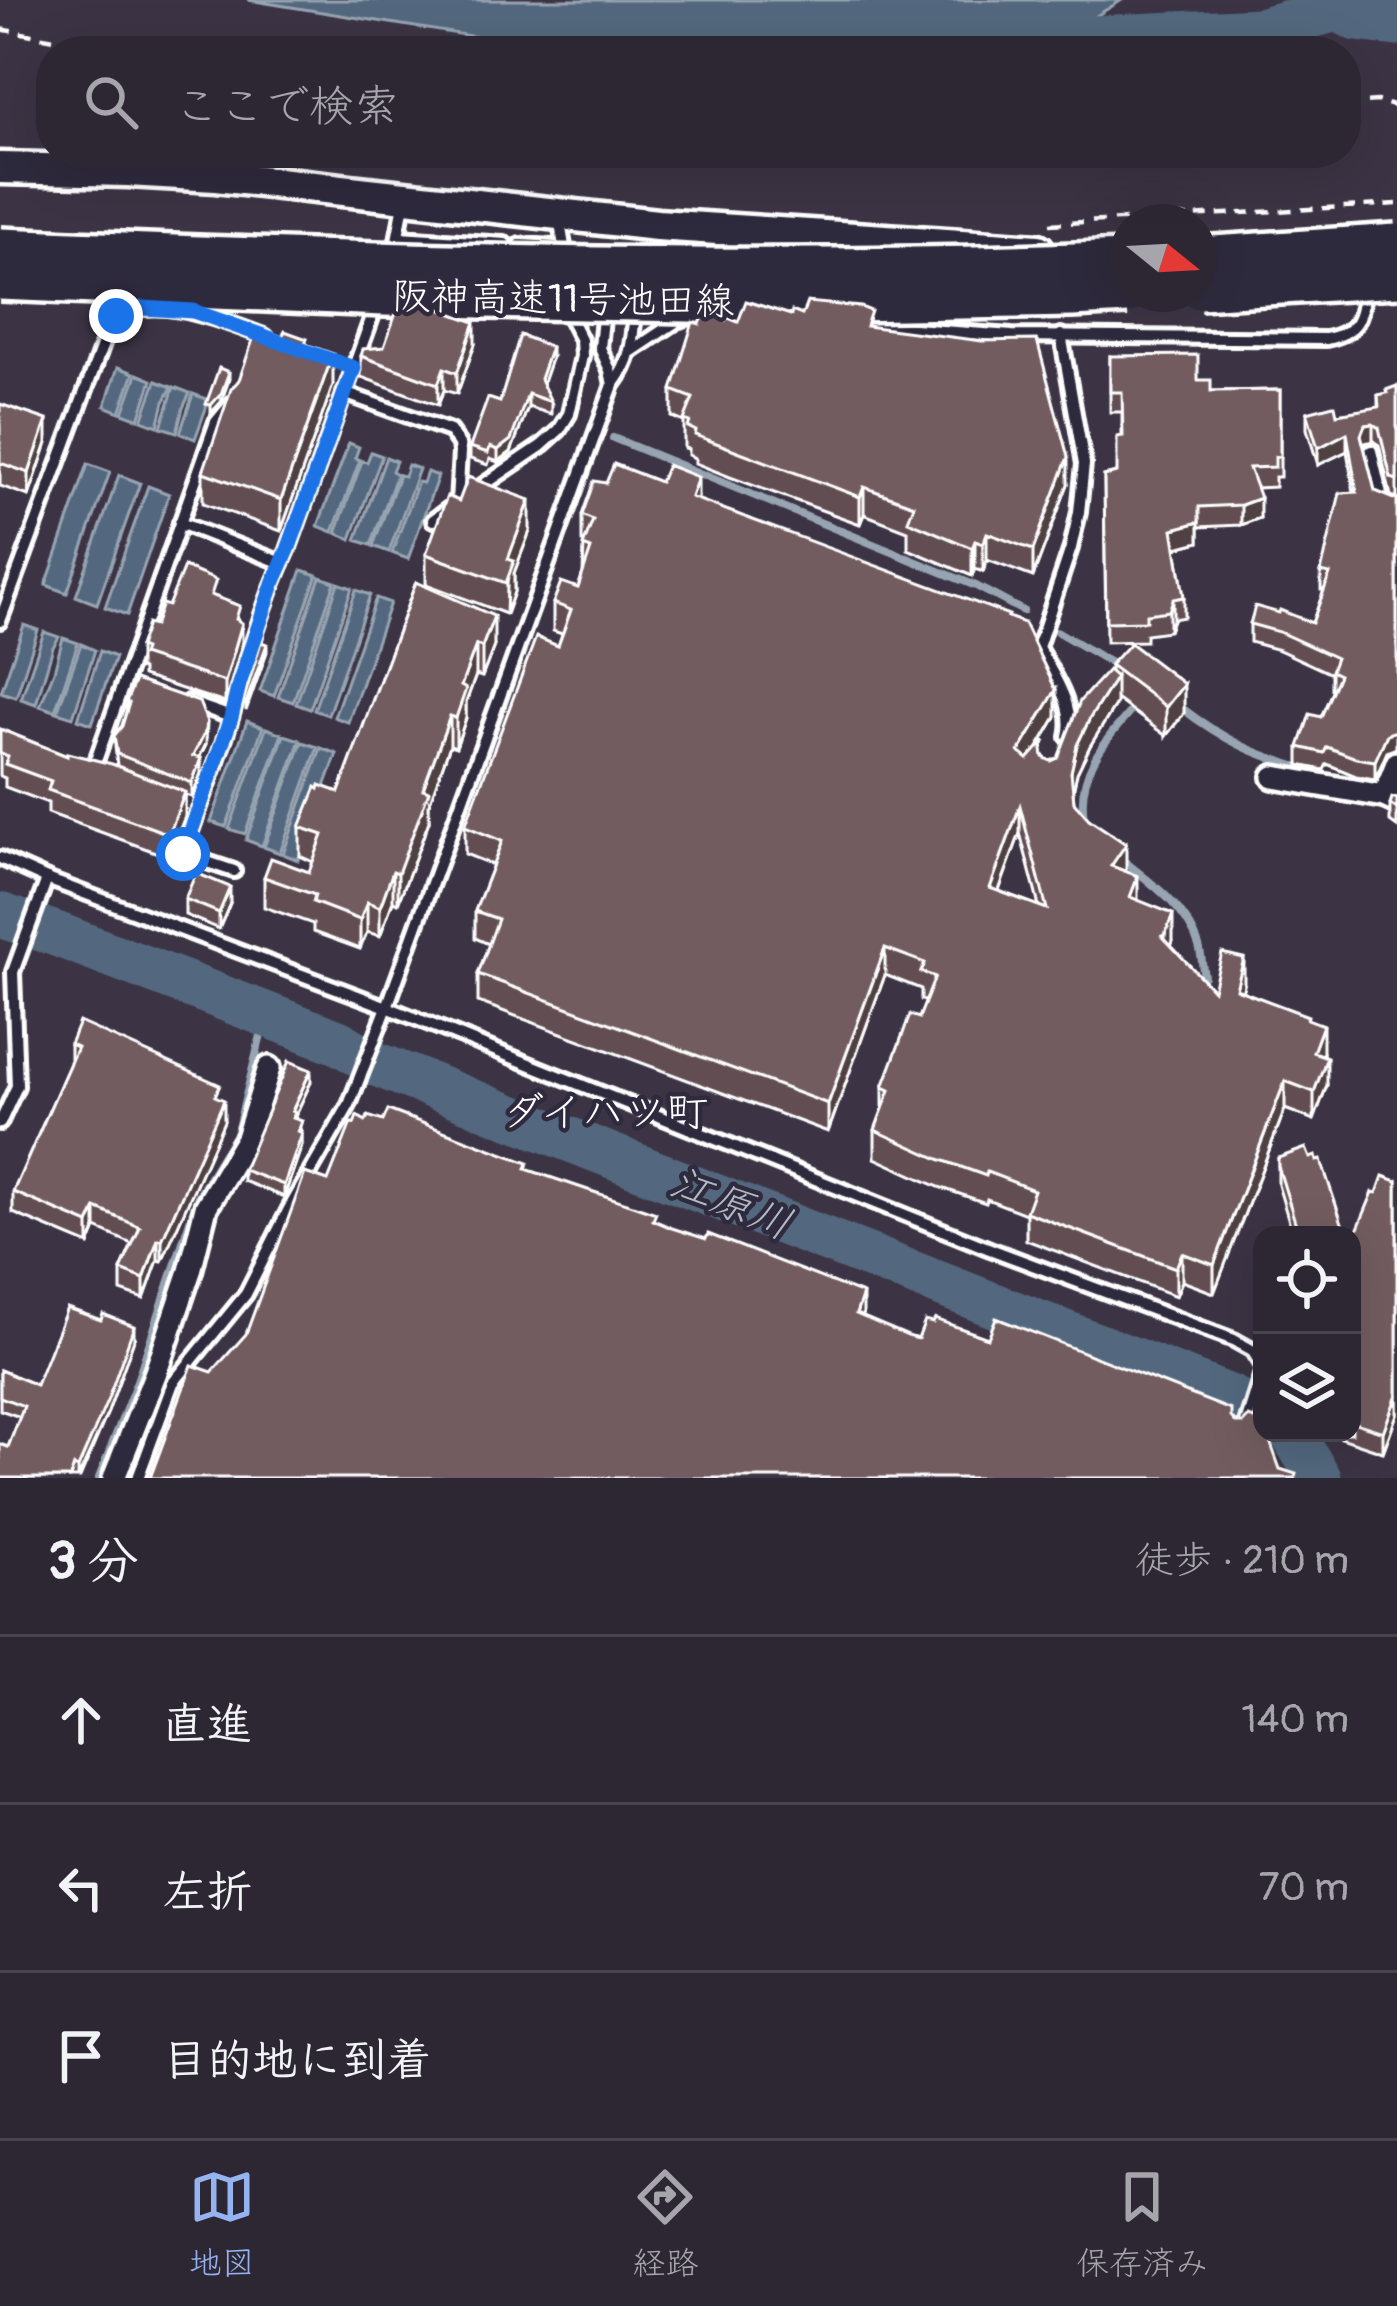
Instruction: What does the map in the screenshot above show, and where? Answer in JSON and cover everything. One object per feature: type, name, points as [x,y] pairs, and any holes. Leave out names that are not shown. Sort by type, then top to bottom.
[{"type":"highway","points":[[1217,256],[1397,244]]},
{"type":"highway","name":"阪神高速11号池田線","points":[[0,248],[354,263],[749,270],[1109,261]]},
{"type":"highway","name":"阪神高速11号池田線","points":[[0,280],[385,296],[741,303],[1109,294]]},
{"type":"highway","points":[[1217,288],[1381,282]]},
{"type":"main road","points":[[0,169],[190,174],[558,214],[641,231],[994,245],[1109,259]]},
{"type":"main road","points":[[1217,271],[1381,282],[1397,290]]},
{"type":"street","points":[[1274,777],[1390,799],[1397,763]]},
{"type":"street","points":[[114,1478],[170,1331],[206,1207],[247,1138],[269,1069]]},
{"type":"lane","points":[[234,871],[183,854],[246,663],[400,237],[406,196]]},
{"type":"lane","points":[[433,520],[541,446],[569,414],[582,356],[581,340],[570,318],[558,214]]},
{"type":"lane","points":[[400,237],[505,244]]},
{"type":"lane","points":[[520,244],[565,248]]},
{"type":"lane","points":[[607,273],[608,255]]},
{"type":"lane","points":[[613,386],[600,348],[639,259]]},
{"type":"lane","points":[[837,322],[1012,336],[1326,339],[1356,326],[1381,282]]},
{"type":"lane","points":[[605,292],[632,351]]},
{"type":"lane","points":[[0,621],[111,322],[121,313],[142,308],[193,311],[278,341]]},
{"type":"lane","points":[[618,315],[768,316]]},
{"type":"lane","points":[[138,1478],[172,1383],[246,1294],[349,1105],[613,386],[632,351],[692,316]]},
{"type":"lane","points":[[249,351],[255,333]]},
{"type":"lane","points":[[1060,335],[1084,464],[1071,548],[1038,647],[1070,710],[1064,747]]},
{"type":"lane","points":[[335,361],[354,368]]},
{"type":"lane","points":[[76,769],[97,774],[122,680],[216,422],[230,406],[236,388]]},
{"type":"lane","points":[[344,393],[450,431],[460,452],[457,502]]},
{"type":"lane","points":[[1370,451],[1383,503],[1397,508]]},
{"type":"lane","points":[[180,523],[282,563]]},
{"type":"lane","points":[[122,680],[144,687]]},
{"type":"lane","points":[[166,695],[231,718]]},
{"type":"lane","points":[[177,802],[198,811]]},
{"type":"lane","points":[[0,857],[990,1249],[1234,1340],[1253,1353]]},
{"type":"lane","points":[[0,1123],[17,1085],[7,973],[21,952],[47,879]]},
{"type":"lane","points":[[1241,1438],[1253,1400]]},
{"type":"path","points":[[0,29],[38,36]]},
{"type":"path","points":[[1361,102],[1397,107]]},
{"type":"path","points":[[1042,224],[1397,204]]},
{"type":"water","points":[[248,0],[1122,0],[1063,36],[471,36]]},
{"type":"water","points":[[118,367],[134,373],[120,412],[105,406]]},
{"type":"water","points":[[137,374],[152,380],[139,419],[123,413]]},
{"type":"water","points":[[156,381],[172,387],[158,426],[142,420]]},
{"type":"water","points":[[174,387],[190,393],[177,432],[161,427]]},
{"type":"water","points":[[193,394],[209,400],[195,439],[180,433]]},
{"type":"water","points":[[349,443],[359,447],[355,458],[360,460],[333,532],[318,526]]},
{"type":"water","points":[[371,452],[382,456],[351,539],[336,533],[362,461],[367,462]]},
{"type":"water","points":[[386,457],[396,461],[392,471],[397,474],[371,545],[356,540]]},
{"type":"water","points":[[88,464],[110,472],[67,593],[46,585]]},
{"type":"water","points":[[408,465],[419,469],[389,552],[373,546],[399,475],[404,476]]},
{"type":"water","points":[[427,472],[438,476],[408,559],[392,553],[418,482],[423,483]]},
{"type":"water","points":[[119,475],[140,483],[97,604],[76,596]]},
{"type":"water","points":[[148,486],[169,494],[127,615],[105,607]]},
{"type":"water","points":[[302,570],[317,575],[274,696],[260,691]]},
{"type":"water","points":[[320,577],[335,582],[293,702],[278,697]]},
{"type":"water","points":[[338,583],[352,588],[310,709],[296,704]]},
{"type":"water","points":[[356,590],[370,595],[328,715],[314,710]]},
{"type":"water","points":[[376,598],[390,603],[348,722],[334,717]]},
{"type":"water","points":[[24,625],[38,630],[16,697],[1,692]]},
{"type":"water","points":[[44,632],[59,637],[36,704],[21,699]]},
{"type":"water","points":[[63,638],[78,643],[55,711],[40,706]]},
{"type":"water","points":[[81,644],[95,650],[73,717],[57,712]]},
{"type":"water","points":[[100,651],[115,657],[92,724],[78,719]]},
{"type":"water","points":[[247,721],[263,727],[226,827],[211,822]]},
{"type":"water","points":[[266,728],[282,734],[245,834],[229,829]]},
{"type":"water","points":[[284,735],[300,740],[262,846],[246,840]]},
{"type":"water","points":[[302,742],[318,747],[280,853],[264,847]]},
{"type":"water","points":[[321,748],[337,754],[298,860],[283,854]]},
{"type":"building","points":[[401,299],[475,322],[457,373],[444,368],[438,384],[361,356],[363,349],[384,347]]},
{"type":"building","points":[[746,301],[791,315],[792,311],[802,315],[807,302],[861,307],[871,311],[866,326],[982,341],[1037,340],[1068,457],[1033,550],[987,533],[983,544],[975,541],[972,548],[908,521],[914,505],[864,487],[860,497],[695,435],[688,427],[690,422],[684,420],[693,398],[672,390],[693,322],[700,324],[705,312],[738,322]]},
{"type":"building","points":[[257,328],[282,337],[285,331],[333,354],[281,500],[203,472]]},
{"type":"building","points":[[520,335],[551,347],[540,379],[551,402],[528,394],[511,440],[498,450],[490,447],[488,453],[470,447],[488,398],[500,402]]},
{"type":"building","points":[[1198,355],[1198,380],[1211,380],[1211,391],[1280,390],[1280,457],[1275,457],[1275,467],[1249,468],[1260,498],[1241,505],[1199,507],[1199,522],[1173,529],[1184,597],[1173,599],[1169,611],[1146,614],[1146,621],[1106,622],[1104,476],[1117,473],[1117,437],[1123,436],[1122,392],[1110,392],[1110,356]]},
{"type":"building","points":[[219,368],[229,372],[221,394],[211,405],[206,404]]},
{"type":"building","points":[[1397,386],[1397,480],[1391,478],[1379,428],[1365,425],[1361,435],[1375,491],[1397,500],[1397,731],[1387,734],[1375,761],[1327,747],[1324,753],[1299,747],[1310,714],[1321,717],[1339,675],[1331,671],[1336,658],[1250,624],[1255,606],[1312,623],[1330,574],[1321,572],[1340,493],[1357,492],[1347,433],[1318,448],[1307,412],[1333,405],[1337,414],[1379,407],[1378,395]]},
{"type":"building","points":[[0,404],[47,420],[29,473],[0,463]]},
{"type":"building","points":[[614,464],[660,482],[667,465],[698,477],[691,497],[1024,623],[1056,690],[1019,752],[1028,759],[1045,740],[1043,757],[1058,758],[1080,701],[1108,670],[1116,677],[1077,745],[1071,772],[1074,802],[1089,819],[1126,844],[1111,866],[1138,876],[1130,897],[1173,914],[1162,936],[1213,990],[1222,953],[1244,958],[1236,989],[1323,1025],[1313,1052],[1327,1057],[1314,1092],[1285,1081],[1214,1265],[1182,1253],[1176,1268],[1026,1212],[1034,1190],[939,1159],[875,1130],[890,1090],[883,1087],[910,1015],[919,1018],[935,977],[921,972],[925,963],[885,948],[828,1104],[478,974],[498,919],[475,911],[502,841],[465,826],[536,637],[558,646],[571,610],[553,603],[561,582],[578,588],[591,549],[583,546],[593,520],[582,515],[594,481],[606,483]],"holes":[[[1020,806],[1047,909],[990,888]]]},
{"type":"building","points":[[468,477],[530,500],[508,559],[514,561],[506,583],[426,554],[447,496],[459,501]]},
{"type":"building","points":[[184,567],[216,580],[211,595],[240,606],[236,619],[242,623],[225,682],[142,655],[144,649],[139,647],[147,624],[154,626],[162,604],[168,606]]},
{"type":"building","points":[[416,582],[494,616],[482,647],[476,645],[461,686],[466,689],[456,718],[450,716],[423,789],[429,791],[398,873],[393,871],[380,907],[367,902],[360,920],[313,902],[315,895],[264,877],[271,858],[309,872],[323,835],[300,827],[316,787],[339,792]]},
{"type":"building","points":[[261,642],[267,644],[246,703],[243,702]]},
{"type":"building","points":[[1130,643],[1184,684],[1166,707],[1110,665]]},
{"type":"building","points":[[135,680],[199,702],[207,722],[193,756],[201,758],[192,783],[117,754],[114,736],[122,726]]},
{"type":"building","points":[[0,729],[67,756],[112,764],[185,792],[169,834],[48,790],[51,781],[5,764],[8,756],[0,753]]},
{"type":"building","points":[[196,873],[230,887],[219,913],[185,899]]},
{"type":"building","points":[[79,1022],[220,1085],[215,1096],[224,1100],[144,1279],[121,1270],[140,1227],[96,1208],[89,1224],[13,1192],[77,1047],[70,1044]]},
{"type":"building","points":[[289,1061],[311,1070],[292,1111],[293,1118],[302,1121],[298,1132],[302,1134],[284,1185],[243,1170]]},
{"type":"building","points":[[388,1110],[528,1163],[526,1169],[656,1213],[653,1220],[672,1228],[706,1239],[708,1234],[863,1294],[856,1314],[908,1336],[918,1339],[925,1321],[935,1319],[988,1338],[996,1318],[1231,1410],[1236,1423],[1253,1419],[1253,1442],[1270,1442],[1280,1469],[1296,1474],[1295,1478],[150,1478],[192,1365],[212,1372],[246,1334],[305,1173],[328,1181],[357,1116],[383,1121]]},
{"type":"building","points":[[1306,1148],[1310,1158],[1321,1160],[1343,1226],[1296,1226],[1278,1158]]},
{"type":"building","points":[[1383,1176],[1397,1181],[1397,1395],[1383,1432],[1361,1425],[1359,1226],[1373,1192],[1377,1193]]},
{"type":"building","points":[[67,1308],[134,1326],[108,1399],[70,1478],[0,1478],[0,1444],[8,1447],[24,1406],[0,1397],[0,1370],[36,1385]]},
{"type":"waterway","points":[[1133,36],[1259,30],[1337,9],[1357,19],[1397,24]]},
{"type":"waterway","points":[[1004,32],[1062,36]]},
{"type":"waterway","points":[[613,438],[976,586],[1023,611]]},
{"type":"waterway","points":[[1058,632],[1118,667]]},
{"type":"waterway","points":[[1084,818],[1089,771],[1135,706]]},
{"type":"waterway","points":[[1179,706],[1241,746],[1311,771]]},
{"type":"waterway","points":[[1121,859],[1167,897],[1186,920],[1199,946],[1204,976]]},
{"type":"waterway","name":"江原川","points":[[0,915],[338,1042],[376,1064],[1253,1409]]},
{"type":"waterway","points":[[99,1478],[137,1381],[198,1196],[237,1132],[266,1015]]},
{"type":"waterway","name":"江原川","points":[[1297,1442],[1319,1478]]},
{"type":"district","name":"ダイハツ町","points":[[605,1113]]},
{"type":"route","points":[[116,316],[142,308],[193,311],[354,368],[274,581],[183,854]]}]
